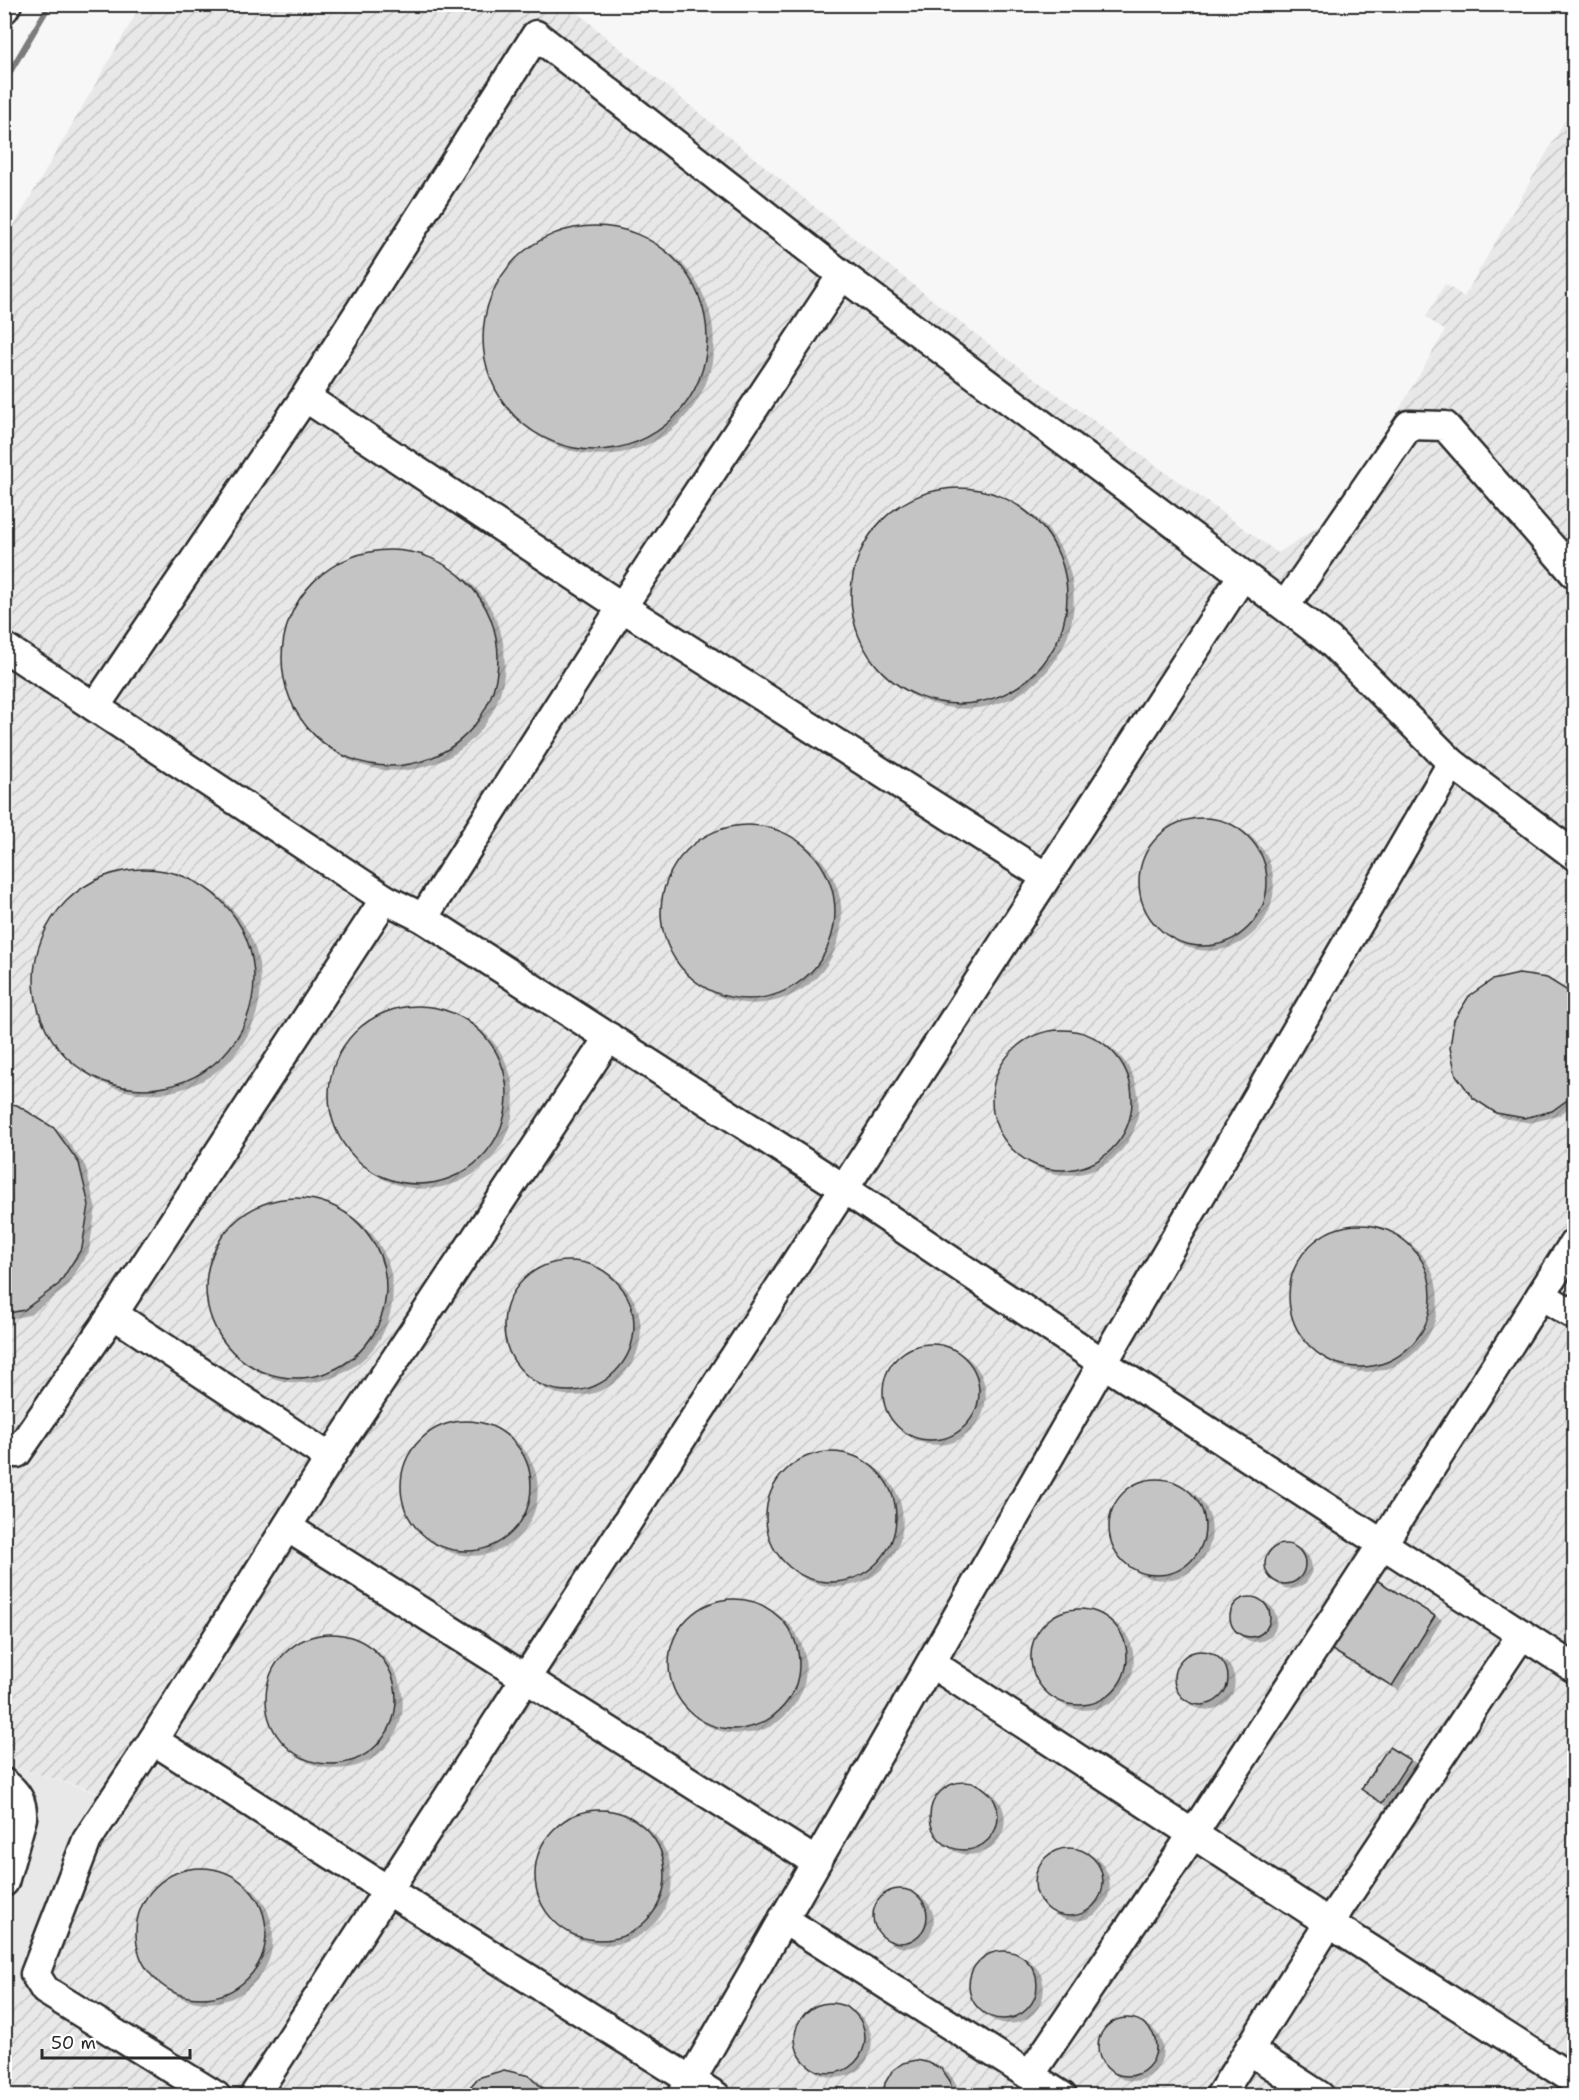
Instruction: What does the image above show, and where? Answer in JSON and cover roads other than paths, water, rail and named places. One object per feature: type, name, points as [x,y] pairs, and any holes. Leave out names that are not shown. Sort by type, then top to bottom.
[{"type":"lane","points":[[4,9],[7,4]]},
{"type":"lane","points":[[95,707],[305,397],[536,34],[842,275],[1329,640],[1452,764],[1575,855]]},
{"type":"lane","points":[[423,918],[622,607],[842,275]]},
{"type":"lane","points":[[305,397],[622,607],[1046,877]]},
{"type":"lane","points":[[1285,606],[1409,425],[1445,426],[1575,573]]},
{"type":"lane","points":[[254,2096],[1243,575]]},
{"type":"lane","points":[[4,647],[385,898],[423,918],[843,1188],[1103,1362],[1575,1668]]},
{"type":"lane","points":[[687,2087],[1103,1362],[1452,764]]},
{"type":"lane","points":[[8,1456],[113,1314],[385,898]]},
{"type":"lane","points":[[216,2096],[45,1990],[35,1974],[87,1840],[153,1740],[330,1458],[609,1037]]},
{"type":"lane","points":[[1030,2075],[1193,1834],[1575,1243]]},
{"type":"lane","points":[[1541,1295],[1575,1315]]},
{"type":"lane","points":[[113,1314],[330,1458]]},
{"type":"lane","points":[[287,1527],[816,1862]]},
{"type":"lane","points":[[1220,2096],[1329,1923],[1522,1634]]},
{"type":"lane","points":[[931,1663],[1329,1923],[1575,2080]]},
{"type":"lane","points":[[153,1740],[389,1891],[687,2087],[716,2096]]},
{"type":"lane","points":[[4,1783],[17,1795],[22,1818],[4,1882]]},
{"type":"lane","points":[[783,1919],[1062,2096]]},
{"type":"lane","points":[[1249,2050],[1320,2096]]},
{"type":"waterway","points":[[4,82],[50,4]]}]
